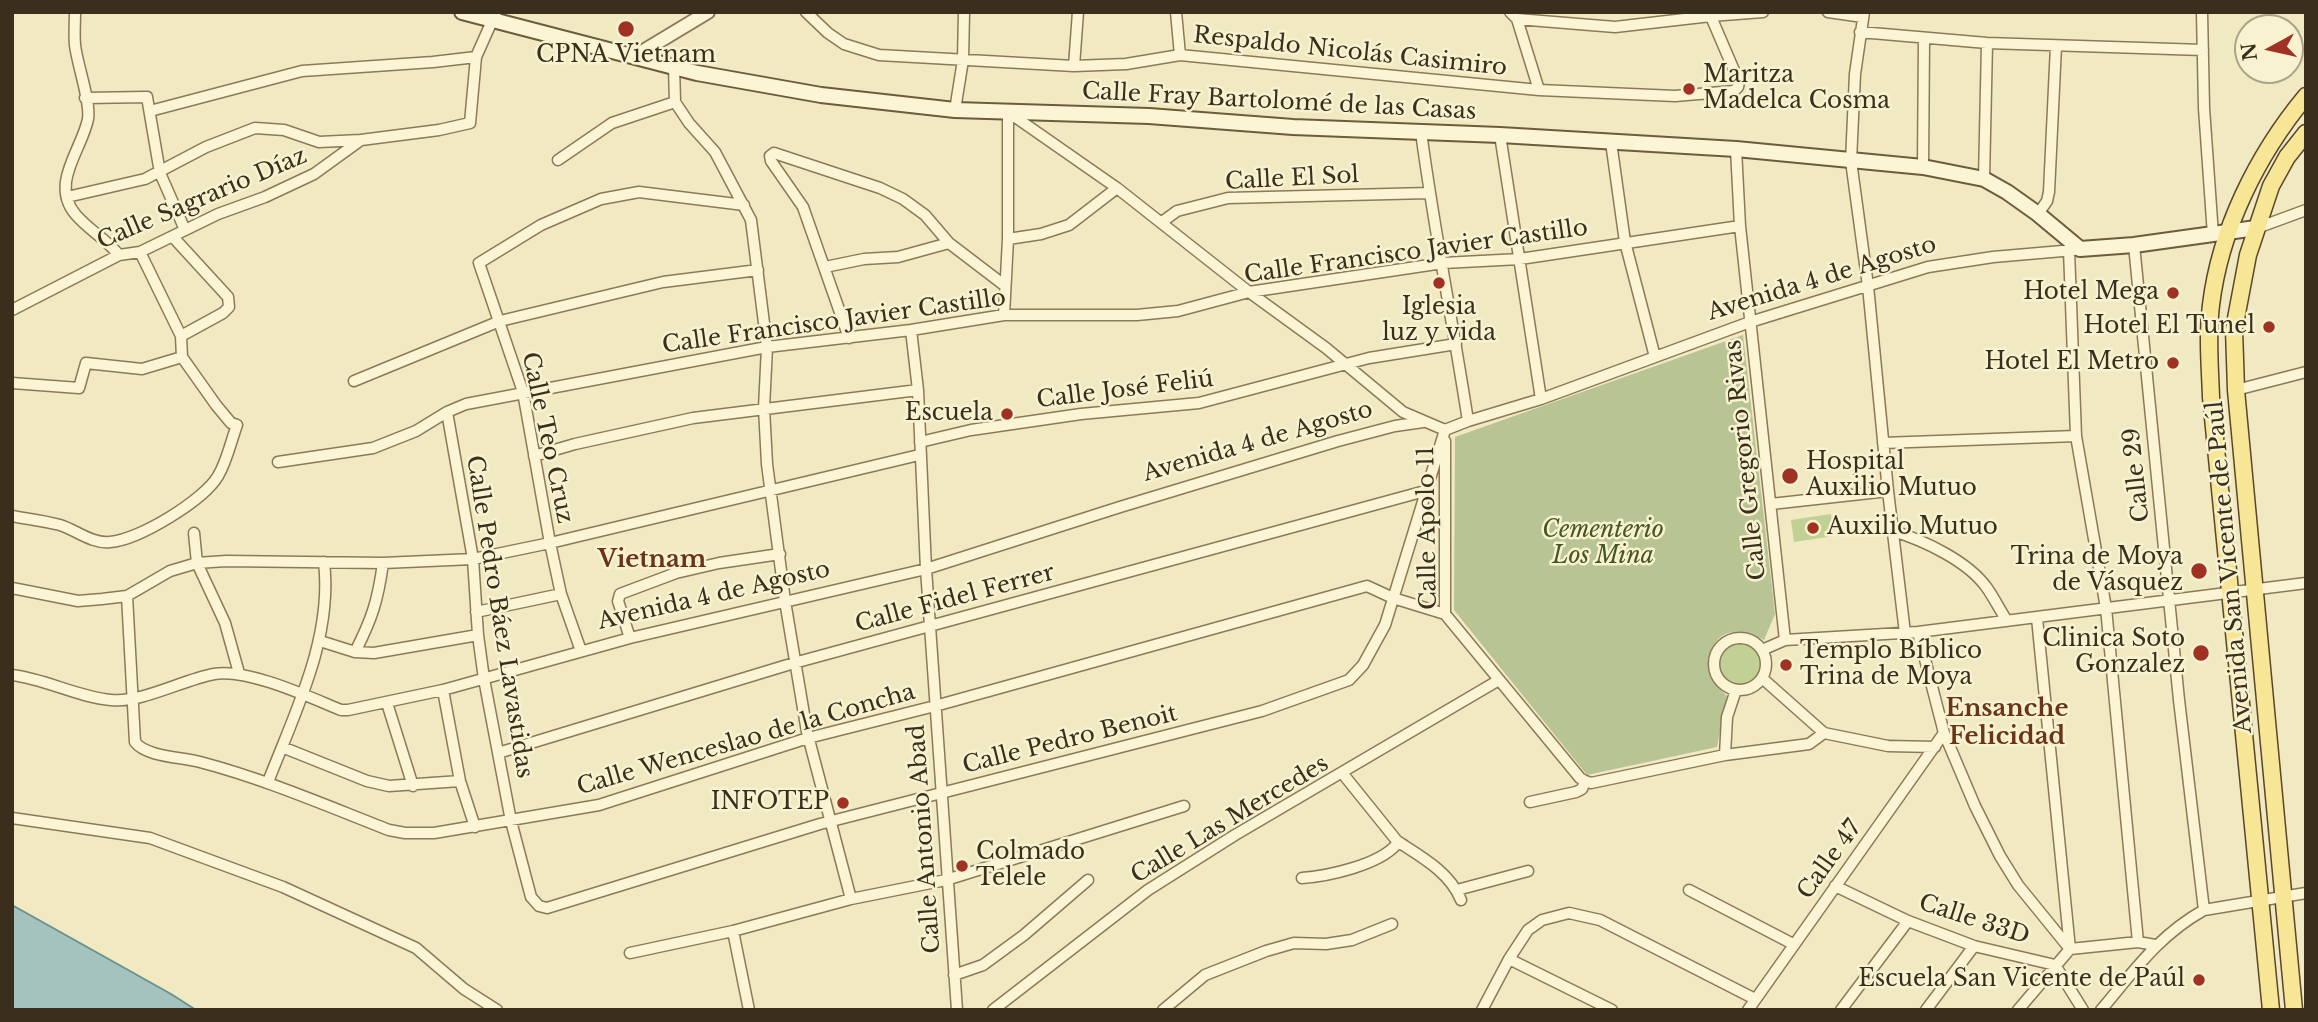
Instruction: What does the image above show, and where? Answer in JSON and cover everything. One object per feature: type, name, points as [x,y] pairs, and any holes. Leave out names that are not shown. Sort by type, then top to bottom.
[{"type":"main road","name":"Calle Fray Bartolomé de las Casas","points":[[462,12],[494,16],[674,67],[821,95],[955,110],[1149,116],[1293,127],[1500,135],[1736,149],[1923,167],[1983,179],[2007,192],[2038,214],[2074,250]]},
{"type":"main road","name":"Avenida San Vicente de Paúl","points":[[2271,1010],[2209,351],[2211,307],[2220,234],[2264,156],[2306,96]]},
{"type":"main road","name":"Avenida San Vicente de Paúl","points":[[2298,1008],[2283,895],[2236,390],[2234,329],[2256,228],[2287,157],[2306,133]]},
{"type":"main road","name":"Avenida 4 de Agosto","points":[[2074,250],[2134,245],[2256,228]]},
{"type":"street","points":[[75,12],[75,45],[89,117],[69,166],[65,183],[67,197],[75,214],[119,255]]},
{"type":"street","points":[[635,56],[708,12]]},
{"type":"street","name":"Respaldo Nicolás Casimiro","points":[[806,12],[844,44],[879,55],[1074,66],[1126,64],[1180,55],[1539,90],[1675,96],[1734,91],[1738,87],[1710,14]]},
{"type":"street","points":[[955,110],[963,60],[964,12]]},
{"type":"street","points":[[1074,66],[1078,12]]},
{"type":"street","points":[[1176,12],[1180,55]]},
{"type":"street","points":[[1539,90],[1513,16],[1615,27],[1710,14],[1763,12]]},
{"type":"street","points":[[1828,12],[1863,14],[1855,74],[1851,161],[1868,286],[1905,633]]},
{"type":"street","points":[[2202,12],[2204,108],[2220,234]]},
{"type":"street","name":"Calle Sagrario Díaz","points":[[12,310],[119,255],[141,251],[314,174],[361,141],[470,123],[476,57],[494,16]]},
{"type":"street","points":[[1860,32],[1987,43],[2203,50]]},
{"type":"street","points":[[1923,167],[1924,39]]},
{"type":"street","points":[[1983,179],[1987,43]]},
{"type":"street","points":[[2038,214],[2049,192],[2056,46]]},
{"type":"street","points":[[150,111],[302,71],[476,57]]},
{"type":"street","points":[[674,67],[675,103],[715,152],[751,220],[767,346],[764,408],[771,491],[794,663],[808,738],[851,899]]},
{"type":"street","points":[[85,98],[147,97],[160,173],[185,230]]},
{"type":"street","points":[[558,160],[612,123],[675,103]]},
{"type":"street","points":[[1004,315],[1008,239],[1008,112]]},
{"type":"street","name":"Calle Apolo 11","points":[[1008,112],[1162,222],[1347,365],[1403,412],[1445,430],[1445,614],[1580,778],[1586,781]]},
{"type":"street","points":[[67,197],[145,179],[206,147],[255,128],[284,130],[319,142],[361,141]]},
{"type":"street","points":[[1421,132],[1468,421]]},
{"type":"street","points":[[1500,135],[1541,399]]},
{"type":"street","points":[[1611,142],[1625,242],[1655,357]]},
{"type":"street","name":"Calle Gregorio Rivas","points":[[1736,149],[1740,226],[1785,640]]},
{"type":"street","points":[[849,338],[803,207],[771,161],[774,153],[880,188],[903,199],[925,215],[949,243],[1004,285]]},
{"type":"street","points":[[1008,239],[1041,234],[1069,225],[1117,188]]},
{"type":"street","name":"Calle Teo Cruz","points":[[581,651],[561,594],[523,392],[479,263],[541,225],[601,198],[639,192],[744,205]]},
{"type":"street","name":"Calle El Sol","points":[[1162,222],[1177,211],[1228,198],[1429,193]]},
{"type":"street","name":"Avenida 4 de Agosto","points":[[2256,228],[2306,210]]},
{"type":"street","name":"Calle Francisco Javier Castillo","points":[[278,462],[373,448],[416,431],[466,404],[767,346],[911,330],[1004,315],[1137,315],[1178,311],[1250,292],[1443,263],[1520,260],[1740,226]]},
{"type":"street","points":[[173,237],[229,301],[229,307],[223,313],[181,336]]},
{"type":"street","points":[[825,267],[864,259],[898,257],[949,243]]},
{"type":"street","name":"Calle 29","points":[[2134,245],[2169,600],[2204,910]]},
{"type":"street","points":[[2074,250],[2076,436],[2106,608],[2138,942]]},
{"type":"street","name":"Avenida 4 de Agosto","points":[[1445,430],[1541,399],[1750,322],[1928,267],[1961,261],[2074,250]]},
{"type":"street","points":[[12,516],[62,526],[84,537],[109,542],[128,537],[166,519],[209,489],[220,473],[237,425],[231,423],[216,405],[182,357],[181,336],[141,251]]},
{"type":"street","points":[[354,381],[500,321],[663,282],[758,270]]},
{"type":"street","name":"Calle Antonio Abad","points":[[911,330],[918,390],[919,455],[940,792],[957,1010]]},
{"type":"street","name":"Calle José Feliú","points":[[920,442],[971,430],[1081,414],[1199,403],[1369,358],[1456,344]]},
{"type":"street","points":[[12,383],[79,388],[86,363],[142,369],[182,357]]},
{"type":"street","points":[[2236,390],[2306,372]]},
{"type":"street","points":[[534,456],[575,444],[693,418],[918,390]]},
{"type":"street","name":"Calle Pedro Báez Lavastidas","points":[[447,412],[473,559],[484,679],[511,821],[531,897],[539,906]]},
{"type":"street","name":"Avenida 4 de Agosto","points":[[12,675],[113,701],[216,673],[239,673],[341,710],[387,703],[630,638],[926,569],[1338,441],[1395,426],[1423,422]]},
{"type":"street","name":"Calle Pedro Benoit","points":[[539,906],[547,908],[830,822],[940,792],[1262,711],[1349,680],[1363,665],[1385,625],[1424,491],[1445,430]]},
{"type":"street","points":[[1883,443],[2076,436]]},
{"type":"street","points":[[12,588],[78,601],[127,596],[170,570],[197,563],[383,563],[473,559],[919,455]]},
{"type":"street","name":"Calle Fidel Ferrer","points":[[498,753],[794,663],[1424,491]]},
{"type":"street","points":[[1771,504],[1888,491]]},
{"type":"street","points":[[1893,531],[1923,541],[1973,573],[1986,587],[2007,621]]},
{"type":"street","points":[[194,533],[197,563],[225,623],[239,673]]},
{"type":"street","points":[[630,638],[618,600],[620,594],[677,573],[719,563],[780,554]]},
{"type":"street","points":[[268,782],[320,641],[326,595],[324,562]]},
{"type":"street","points":[[355,652],[373,618],[383,563]]},
{"type":"street","points":[[1762,650],[1785,640],[1918,632],[2306,583]]},
{"type":"street","name":"Calle Wenceslao de la Concha","points":[[132,698],[135,742],[142,750],[200,762],[268,782],[389,830],[434,833],[599,805],[808,738],[935,706],[1367,586],[1393,598],[1445,614]]},
{"type":"street","points":[[476,612],[561,594]]},
{"type":"street","points":[[127,596],[132,698]]},
{"type":"street","points":[[2037,618],[2070,949]]},
{"type":"street","points":[[1918,632],[1944,733],[1975,806],[2018,885],[2070,949]]},
{"type":"street","points":[[320,641],[355,652],[374,653],[478,635]]},
{"type":"street","points":[[1741,638],[1756,643],[1766,659],[1762,678],[1751,688],[1736,690],[1728,687],[1717,675],[1715,658],[1724,643],[1741,638]]},
{"type":"street","points":[[1762,678],[1824,733],[1888,746],[1935,747]]},
{"type":"street","name":"Calle Las Mercedes","points":[[993,1010],[1149,890],[1235,835],[1499,680]]},
{"type":"street","points":[[443,690],[460,781],[475,827]]},
{"type":"street","points":[[1725,755],[1727,717],[1736,690]]},
{"type":"street","points":[[387,703],[413,786]]},
{"type":"street","points":[[1530,802],[1576,792],[1582,789],[1586,781],[1591,783],[1725,755],[1809,744],[1824,733]]},
{"type":"street","name":"Calle 47","points":[[1748,1010],[1944,733]]},
{"type":"street","points":[[282,747],[367,781],[388,786],[460,781]]},
{"type":"street","points":[[1343,774],[1397,842],[1432,864],[1459,895],[1528,871]]},
{"type":"street","points":[[630,953],[733,931],[851,899],[946,880],[1184,806]]},
{"type":"street","points":[[12,818],[150,838],[283,887],[416,948],[464,989],[497,1010]]},
{"type":"street","points":[[1302,878],[1363,864],[1387,853],[1397,842]]},
{"type":"street","points":[[954,975],[983,965],[1024,936],[1088,880]]},
{"type":"street","name":"Calle 33D","points":[[1835,886],[1908,921],[1974,946],[2055,965],[2083,1010]]},
{"type":"street","points":[[1689,890],[1793,944]]},
{"type":"street","points":[[2101,1010],[2155,945],[2204,910],[2306,893]]},
{"type":"street","points":[[1482,1010],[1528,930],[1542,919],[1569,913],[1600,920],[1755,999]]},
{"type":"street","points":[[1841,1010],[1908,921]]},
{"type":"street","points":[[1163,1010],[1205,975],[1266,951],[1294,943],[1326,944],[1352,940],[1392,924]]},
{"type":"street","points":[[733,931],[748,1010]]},
{"type":"street","points":[[2018,1010],[2070,949],[2138,942],[2155,945]]},
{"type":"street","points":[[1926,1010],[1974,946]]},
{"type":"street","points":[[1509,959],[1612,1010]]},
{"type":"green space","name":"Cementerio Los Mina","points":[[1743,335],[1775,614],[1764,640],[1745,633],[1728,633],[1721,636],[1712,651],[1711,676],[1727,696],[1717,747],[1587,775],[1454,610],[1455,437]]},
{"type":"green space","name":"Auxilio Mutuo","points":[[1831,514],[1834,536],[1794,542],[1791,520]]},
{"type":"green space","points":[[1740,642],[1756,648],[1762,664],[1756,680],[1740,686],[1724,680],[1718,664],[1724,648]]},
{"type":"water","points":[[12,905],[171,994],[196,1010],[12,1010]]},
{"type":"place","name":"CPNA Vietnam","points":[[626,29]]},
{"type":"place","name":"Maritza Madelca Cosma","points":[[1689,89]]},
{"type":"place","name":"Iglesia luz y vida","points":[[1439,283]]},
{"type":"place","name":"Hotel Mega","points":[[2173,293]]},
{"type":"place","name":"Hotel El Tunel","points":[[2269,327]]},
{"type":"place","name":"Hotel El Metro","points":[[2173,363]]},
{"type":"place","name":"Escuela","points":[[1007,414]]},
{"type":"place","name":"Hospital Auxilio Mutuo","points":[[1790,476]]},
{"type":"place","name":"Auxilio Mutuo","points":[[1813,528]]},
{"type":"place","name":"Trina de Moya de Vásquez","points":[[2199,571]]},
{"type":"place","name":"Clinica Soto Gonzalez","points":[[2201,653]]},
{"type":"place","name":"Templo Bíblico Trina de Moya","points":[[1786,665]]},
{"type":"place","name":"INFOTEP","points":[[843,803]]},
{"type":"place","name":"Colmado Telele","points":[[962,866]]},
{"type":"place","name":"Escuela San Vicente de Paúl","points":[[2199,980]]},
{"type":"district","name":"Vietnam","points":[[652,560]]},
{"type":"district","name":"Ensanche Felicidad","points":[[2007,723]]}]
